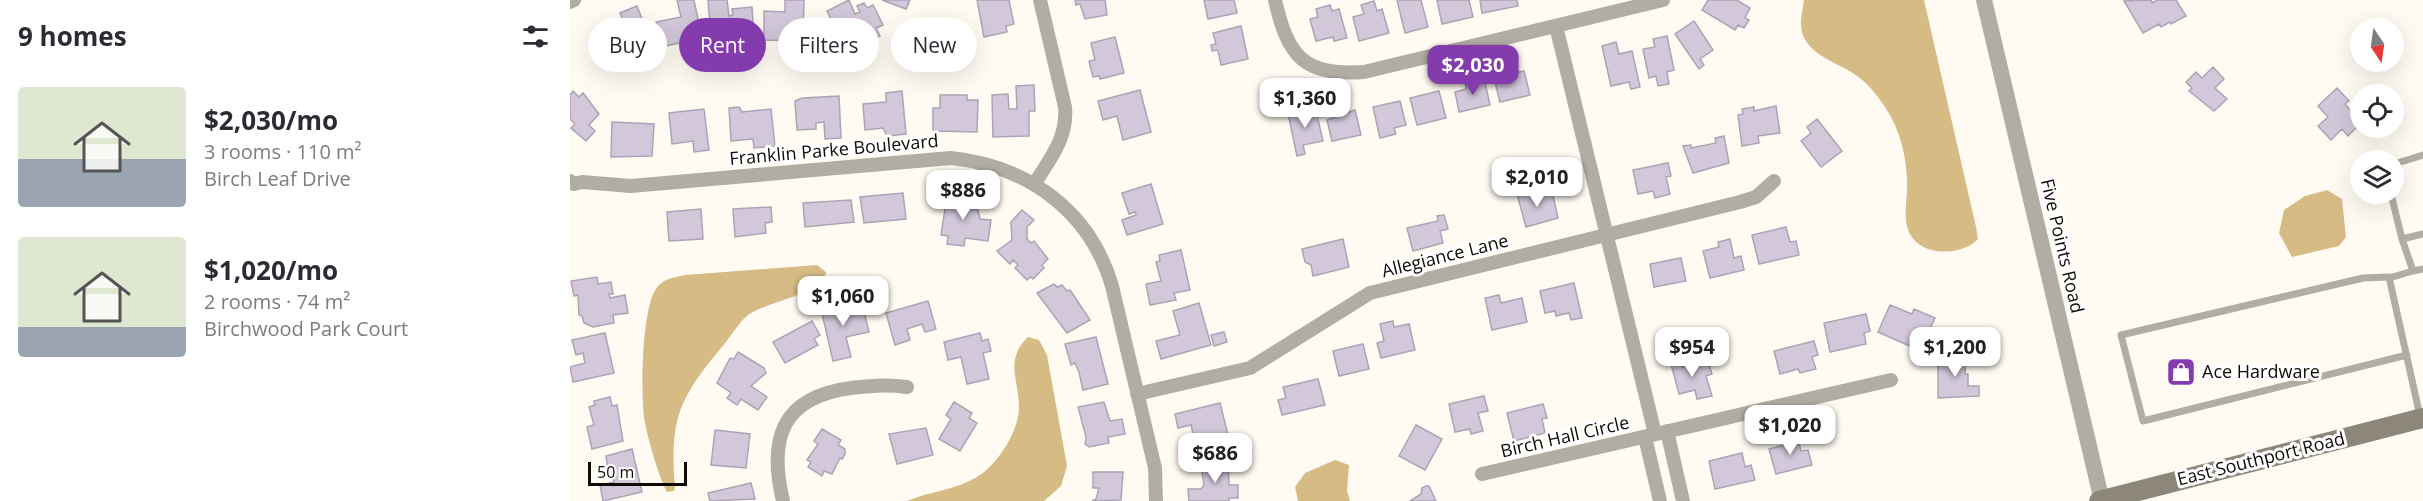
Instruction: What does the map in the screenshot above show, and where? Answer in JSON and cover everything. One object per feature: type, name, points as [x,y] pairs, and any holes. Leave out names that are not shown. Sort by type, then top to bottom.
[{"type":"main road","name":"East Southport Road","points":[[2101,501],[2422,418]]},
{"type":"street","points":[[570,2],[574,0]]},
{"type":"street","points":[[1035,183],[1061,140],[1066,122],[1065,107],[1040,0]]},
{"type":"street","points":[[1275,0],[1281,28],[1290,45],[1307,63],[1331,73],[1364,72],[1663,0]]},
{"type":"street","name":"Five Points Road","points":[[1984,0],[2101,501]]},
{"type":"street","points":[[1556,26],[1656,434],[1683,501]]},
{"type":"street","name":"Franklin Parke Boulevard","points":[[571,186],[582,182],[631,186],[951,158],[998,166],[1035,183],[1069,210],[1088,233],[1100,255],[1112,286],[1156,472],[1156,501]]},
{"type":"street","name":"Allegiance Lane","points":[[1137,394],[1250,368],[1370,293],[1740,202],[1756,197],[1774,181]]},
{"type":"street","name":"Birch Hall Circle","points":[[1482,474],[1891,380]]},
{"type":"street","points":[[783,501],[776,470],[776,453],[785,426],[801,406],[825,392],[888,384],[907,387]]},
{"type":"street","points":[[1656,434],[1660,501]]},
{"type":"lane","points":[[2404,161],[2423,156]]},
{"type":"lane","points":[[2393,204],[2413,271]]},
{"type":"lane","points":[[2402,239],[2423,234]]},
{"type":"lane","points":[[2407,355],[2144,421],[2121,335],[2363,278],[2389,278],[2423,270]]},
{"type":"lane","points":[[2389,278],[2422,418]]},
{"type":"shaded area","points":[[1804,0],[1924,0],[1976,227],[1978,239],[1970,245],[1960,249],[1938,251],[1919,244],[1911,236],[1906,217],[1905,157],[1891,116],[1883,103],[1864,82],[1811,48],[1802,32]]},
{"type":"shaded area","points":[[2327,190],[2342,199],[2346,237],[2339,246],[2292,257],[2279,233],[2284,210],[2305,196]]},
{"type":"shaded area","points":[[817,265],[826,272],[824,281],[807,291],[745,317],[698,377],[681,408],[674,442],[675,487],[674,491],[667,492],[650,445],[643,405],[644,348],[653,294],[659,285],[668,279],[685,275]]},
{"type":"shaded area","points":[[1028,337],[1039,340],[1047,355],[1067,466],[1061,486],[1044,501],[907,501],[969,481],[985,471],[1000,455],[1011,436],[1018,416],[1014,370],[1016,354]]},
{"type":"shaded area","points":[[1335,460],[1349,465],[1347,491],[1350,501],[1298,501],[1295,487],[1305,473]]},
{"type":"building","points":[[677,0],[694,0],[698,18],[679,18],[679,43],[667,46],[667,20],[681,17]]},
{"type":"building","points":[[708,0],[727,0],[729,16],[733,15],[732,9],[752,7],[753,18],[710,18]]},
{"type":"building","points":[[785,0],[804,0],[804,18],[778,18],[778,40],[766,40],[764,11],[785,12]]},
{"type":"building","points":[[849,0],[855,14],[860,12],[857,6],[864,3],[867,8],[873,5],[883,25],[879,27],[879,18],[830,18],[827,11]]},
{"type":"building","points":[[882,0],[910,0],[906,9]]},
{"type":"building","points":[[977,0],[1009,0],[1014,24],[1006,26],[1007,32],[984,37]]},
{"type":"building","points":[[1075,0],[1105,0],[1107,15],[1085,19],[1080,4],[1076,5]]},
{"type":"building","points":[[1204,0],[1234,0],[1237,13],[1208,19]]},
{"type":"building","points":[[1397,0],[1421,0],[1428,27],[1405,33]]},
{"type":"building","points":[[1437,0],[1469,0],[1473,17],[1442,24]]},
{"type":"building","points":[[1480,0],[1517,0],[1518,6],[1482,13]]},
{"type":"building","points":[[1708,0],[1737,0],[1750,8],[1745,18],[1749,20],[1744,28],[1738,25],[1735,30],[1702,10]]},
{"type":"building","points":[[2151,0],[2152,3],[2157,0],[2176,0],[2186,16],[2161,27],[2159,24],[2143,33],[2124,1]]},
{"type":"building","points":[[1374,1],[1377,11],[1382,9],[1389,33],[1359,41],[1353,17],[1364,14],[1361,5]]},
{"type":"building","points":[[1330,5],[1332,11],[1339,9],[1347,38],[1334,41],[1333,37],[1316,41],[1310,19],[1318,17],[1316,9]]},
{"type":"building","points":[[637,6],[642,18],[622,18],[620,13]]},
{"type":"building","points":[[1694,21],[1713,50],[1700,59],[1704,65],[1699,69],[1675,34]]},
{"type":"building","points":[[1241,26],[1248,59],[1221,65],[1218,50],[1212,51],[1211,45],[1216,44],[1213,33]]},
{"type":"building","points":[[1667,36],[1674,70],[1667,72],[1669,84],[1658,86],[1656,76],[1649,78],[1643,49],[1655,47],[1653,39]]},
{"type":"building","points":[[1115,37],[1124,73],[1100,79],[1099,76],[1093,77],[1089,61],[1095,60],[1091,43]]},
{"type":"building","points":[[1616,42],[1619,54],[1632,51],[1640,87],[1631,89],[1629,82],[1611,86],[1602,46]]},
{"type":"building","points":[[2213,67],[2224,79],[2215,88],[2227,99],[2214,111],[2189,91],[2192,88],[2186,82],[2196,72],[2202,78]]},
{"type":"building","points":[[1524,71],[1530,95],[1500,102],[1494,78]]},
{"type":"building","points":[[1484,78],[1490,105],[1459,112],[1455,92],[1466,89],[1465,82]]},
{"type":"building","points":[[1034,85],[1035,111],[1029,111],[1029,136],[993,137],[992,95],[1008,94],[1009,109],[1017,109],[1016,86]]},
{"type":"building","points":[[2337,88],[2349,101],[2345,104],[2350,110],[2350,134],[2348,136],[2342,129],[2331,140],[2318,126],[2328,117],[2318,106]]},
{"type":"building","points":[[1140,90],[1151,132],[1123,140],[1117,116],[1103,120],[1098,101]]},
{"type":"building","points":[[573,91],[579,97],[583,93],[599,114],[589,125],[595,131],[586,141],[571,128],[575,124],[570,119],[570,95]]},
{"type":"building","points":[[902,91],[906,134],[887,136],[883,128],[865,130],[863,104],[886,102],[886,93]]},
{"type":"building","points":[[1439,91],[1446,118],[1417,125],[1410,98]]},
{"type":"building","points":[[940,95],[967,95],[967,100],[978,100],[977,132],[933,131],[933,108],[940,108]]},
{"type":"building","points":[[839,96],[841,138],[825,139],[824,122],[816,123],[816,129],[797,130],[795,101],[802,98]]},
{"type":"building","points":[[1400,101],[1406,125],[1394,128],[1396,134],[1380,138],[1373,107]]},
{"type":"building","points":[[1776,106],[1780,133],[1758,136],[1759,143],[1742,146],[1738,115],[1743,114],[1742,109],[1754,107],[1754,111]]},
{"type":"building","points":[[739,107],[742,112],[771,109],[775,146],[754,148],[753,139],[731,141],[729,108]]},
{"type":"building","points":[[1315,107],[1323,141],[1303,145],[1305,154],[1297,156],[1288,113]]},
{"type":"building","points":[[704,109],[709,150],[694,152],[693,141],[672,144],[669,113]]},
{"type":"building","points":[[1355,110],[1361,135],[1332,141],[1327,120]]},
{"type":"building","points":[[1817,119],[1842,151],[1821,167],[1801,141],[1811,133],[1807,127]]},
{"type":"building","points":[[612,122],[654,124],[652,156],[611,157]]},
{"type":"building","points":[[1724,136],[1729,163],[1693,173],[1683,146],[1691,145],[1691,148],[1716,143],[1715,138]]},
{"type":"building","points":[[1668,163],[1671,176],[1666,177],[1670,194],[1655,198],[1653,191],[1638,194],[1633,170]]},
{"type":"building","points":[[1151,184],[1163,224],[1127,235],[1122,220],[1136,215],[1135,212],[1129,214],[1122,193]]},
{"type":"building","points":[[948,189],[966,191],[964,208],[978,210],[980,219],[991,220],[988,241],[965,238],[964,246],[947,244],[948,236],[941,235]]},
{"type":"building","points":[[1532,190],[1534,198],[1552,191],[1558,218],[1526,227],[1517,194]]},
{"type":"building","points":[[903,193],[906,219],[864,223],[860,197]]},
{"type":"building","points":[[851,200],[854,222],[805,227],[803,203]]},
{"type":"building","points":[[771,207],[772,222],[765,223],[766,233],[735,237],[733,209]]},
{"type":"building","points":[[701,209],[703,239],[669,241],[667,212]]},
{"type":"building","points":[[1022,210],[1034,220],[1027,227],[1027,239],[1031,243],[1034,241],[1048,259],[1042,265],[1044,268],[1033,279],[1031,277],[1027,280],[1015,268],[1018,265],[1013,260],[1010,264],[997,251],[1012,240],[1011,222]]},
{"type":"building","points":[[1444,215],[1448,229],[1440,231],[1443,243],[1413,251],[1407,228],[1438,221],[1437,216]]},
{"type":"building","points":[[1786,227],[1790,242],[1796,241],[1799,255],[1759,264],[1752,235]]},
{"type":"building","points":[[1343,239],[1349,267],[1313,276],[1311,265],[1305,262],[1302,249]]},
{"type":"building","points":[[1730,239],[1734,258],[1741,256],[1744,270],[1710,278],[1703,251],[1719,247],[1718,242]]},
{"type":"building","points":[[1181,250],[1190,290],[1174,293],[1176,300],[1150,305],[1146,284],[1161,281],[1156,262],[1160,261],[1159,255]]},
{"type":"building","points":[[1681,258],[1686,281],[1654,287],[1650,264]]},
{"type":"building","points":[[597,277],[598,284],[611,282],[613,294],[609,294],[610,298],[625,295],[628,313],[613,315],[614,323],[593,327],[584,323],[582,316],[579,315],[578,295],[574,296],[571,281]]},
{"type":"building","points":[[1574,283],[1582,318],[1571,320],[1569,313],[1556,316],[1555,311],[1545,313],[1540,291]]},
{"type":"building","points":[[1054,284],[1057,287],[1062,285],[1067,291],[1070,290],[1090,320],[1067,333],[1037,293]]},
{"type":"building","points":[[1499,295],[1501,303],[1522,298],[1527,322],[1492,330],[1485,298]]},
{"type":"building","points":[[854,301],[856,309],[863,308],[869,332],[846,337],[851,357],[833,361],[821,309]]},
{"type":"building","points":[[928,301],[936,329],[925,332],[922,324],[907,329],[910,340],[895,345],[886,313]]},
{"type":"building","points":[[1199,303],[1211,345],[1161,359],[1156,341],[1180,335],[1173,311]]},
{"type":"building","points":[[1890,305],[1912,314],[1914,309],[1935,318],[1927,335],[1921,332],[1914,348],[1878,332]]},
{"type":"building","points":[[1866,314],[1870,331],[1864,333],[1866,344],[1830,352],[1824,323]]},
{"type":"building","points":[[812,321],[820,335],[814,339],[818,345],[785,363],[773,342]]},
{"type":"building","points":[[1393,321],[1394,327],[1409,324],[1415,350],[1381,358],[1377,343],[1384,341],[1380,324]]},
{"type":"building","points":[[1224,332],[1227,342],[1214,346],[1211,335]]},
{"type":"building","points":[[605,333],[614,373],[573,382],[570,367],[585,363],[583,353],[576,355],[572,340]]},
{"type":"building","points":[[980,333],[982,341],[988,339],[991,351],[983,353],[989,379],[967,384],[961,357],[948,360],[944,342]]},
{"type":"building","points":[[1096,337],[1108,384],[1083,390],[1079,372],[1075,363],[1071,365],[1065,344]]},
{"type":"building","points":[[1814,341],[1818,355],[1812,357],[1816,369],[1800,373],[1798,369],[1780,374],[1774,351]]},
{"type":"building","points":[[1363,344],[1369,369],[1339,376],[1333,351]]},
{"type":"building","points":[[1966,348],[1965,374],[1968,374],[1968,386],[1979,386],[1979,396],[1938,398],[1938,363],[1952,362],[1952,349]]},
{"type":"building","points":[[738,352],[764,368],[766,373],[751,386],[767,397],[758,410],[741,399],[737,405],[727,398],[731,393],[717,383],[730,358],[734,359]]},
{"type":"building","points":[[1680,358],[1682,367],[1708,361],[1712,374],[1706,376],[1712,396],[1697,399],[1695,390],[1679,394],[1670,360]]},
{"type":"building","points":[[1318,379],[1325,405],[1282,415],[1278,400],[1286,398],[1283,387]]},
{"type":"building","points":[[1484,396],[1488,411],[1478,413],[1483,431],[1471,434],[1470,429],[1455,432],[1449,404]]},
{"type":"building","points":[[610,397],[612,406],[617,405],[623,441],[592,449],[587,427],[594,425],[589,407],[595,405],[594,401]]},
{"type":"building","points":[[954,402],[972,413],[969,418],[977,423],[960,451],[939,439],[951,419],[946,415]]},
{"type":"building","points":[[1104,402],[1110,421],[1122,419],[1125,434],[1108,437],[1109,443],[1089,447],[1085,444],[1086,437],[1078,407]]},
{"type":"building","points":[[1220,403],[1228,435],[1220,437],[1222,446],[1197,451],[1191,425],[1178,428],[1175,414]]},
{"type":"building","points":[[1543,404],[1547,418],[1542,419],[1545,433],[1514,441],[1507,413]]},
{"type":"building","points":[[1416,425],[1442,439],[1425,470],[1399,456]]},
{"type":"building","points":[[926,428],[933,455],[897,464],[889,434]]},
{"type":"building","points":[[822,429],[841,440],[838,445],[845,449],[845,454],[842,459],[840,458],[832,474],[824,471],[822,476],[808,467],[811,462],[807,460],[818,444],[814,441]]},
{"type":"building","points":[[715,430],[750,434],[746,468],[711,465]]},
{"type":"building","points":[[1797,436],[1801,451],[1808,450],[1812,465],[1776,474],[1769,449],[1785,445],[1784,439]]},
{"type":"building","points":[[632,449],[642,492],[603,501],[600,485],[614,482],[613,478],[609,478],[606,456]]},
{"type":"building","points":[[1742,453],[1745,467],[1751,465],[1755,480],[1715,489],[1709,461]]},
{"type":"building","points":[[1228,460],[1229,485],[1238,485],[1238,498],[1229,498],[1229,501],[1189,501],[1188,489],[1201,489],[1204,485],[1202,472],[1205,461]]},
{"type":"building","points":[[1093,472],[1123,472],[1121,500],[1092,501],[1096,499],[1099,488],[1093,488]]},
{"type":"building","points":[[751,483],[755,499],[710,501],[708,493]]},
{"type":"building","points":[[1429,486],[1436,501],[1410,501],[1421,494],[1422,488]]},
{"type":"place","name":"Ace Hardware","points":[[2181,372]]}]
